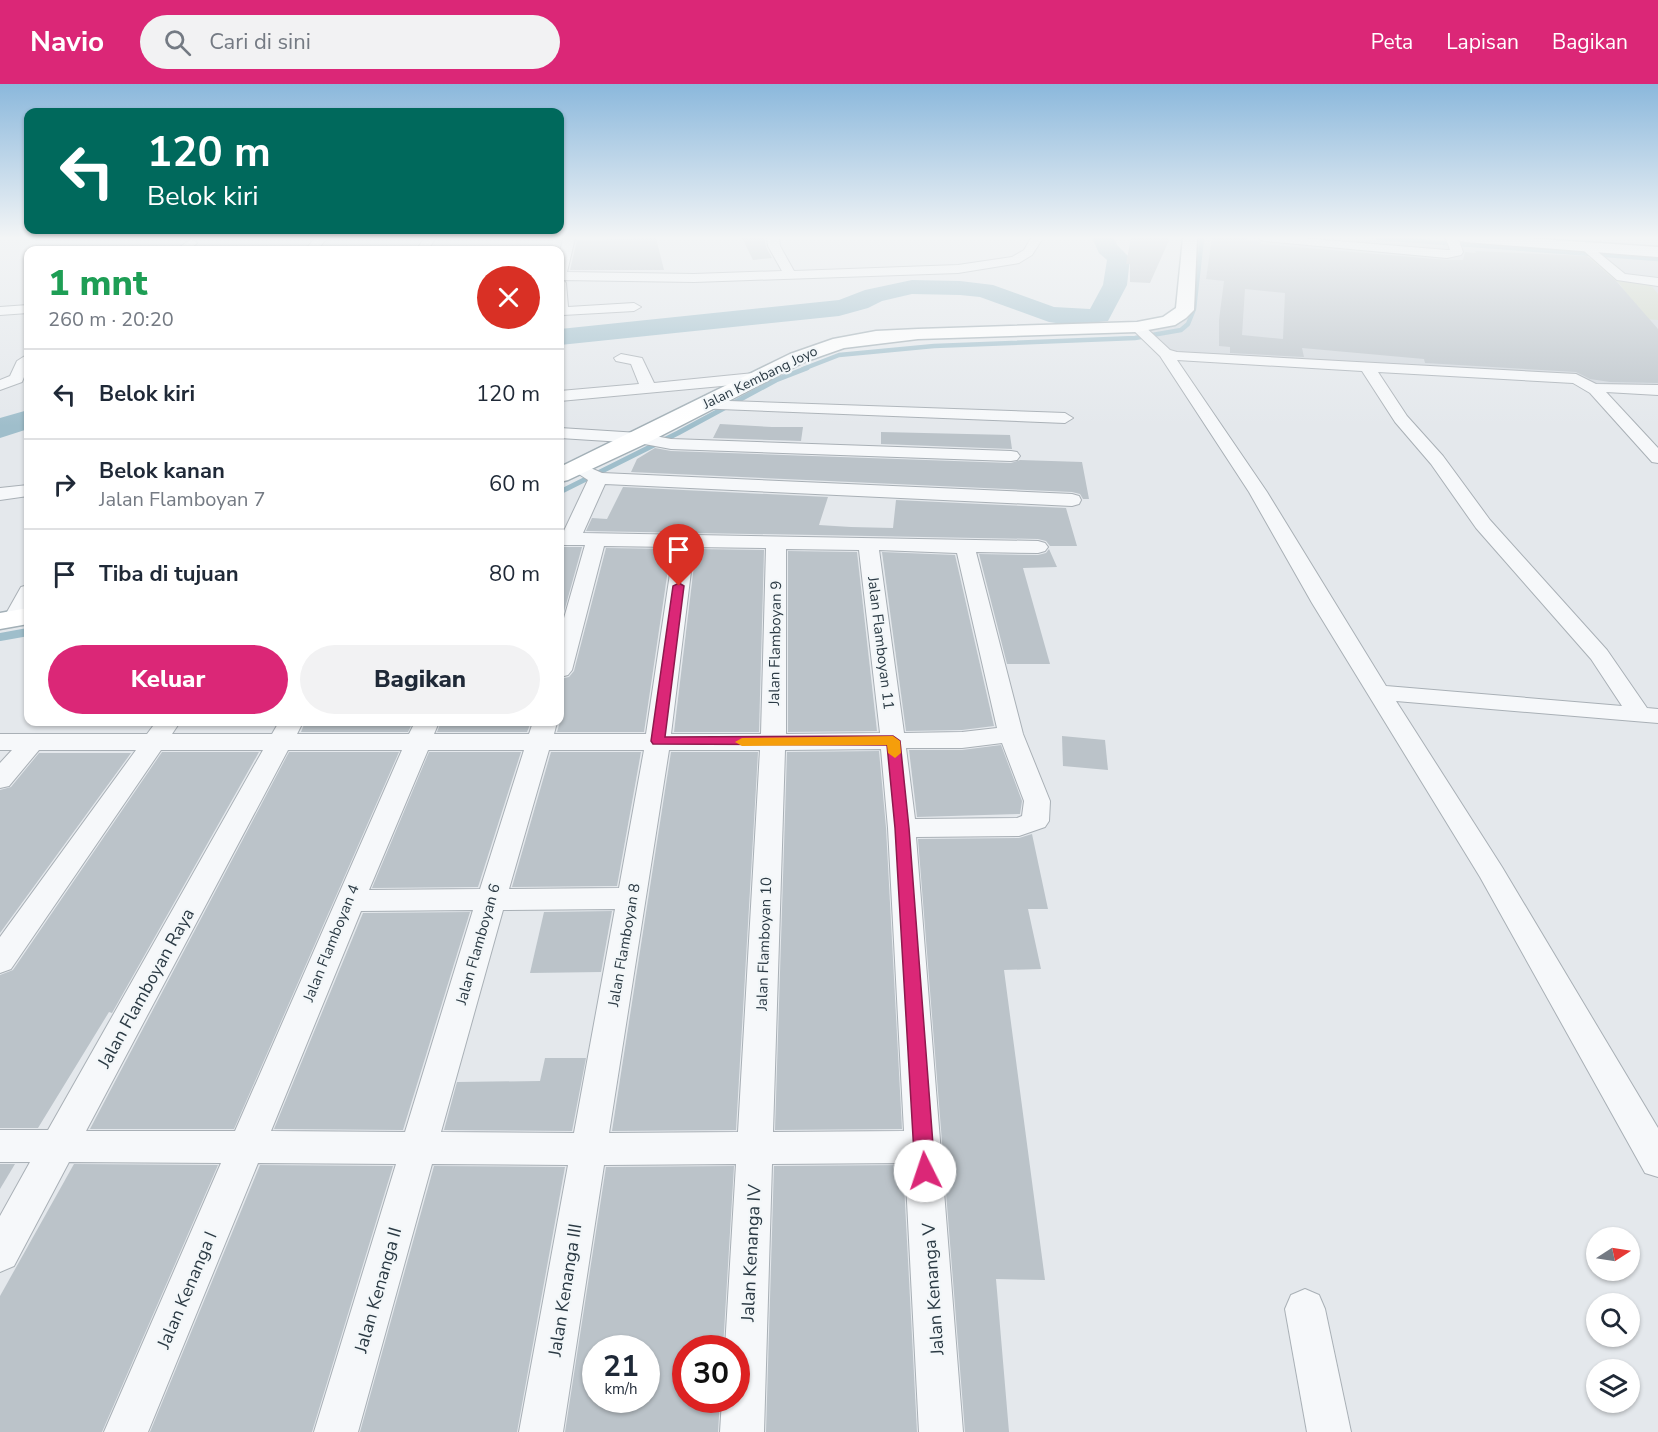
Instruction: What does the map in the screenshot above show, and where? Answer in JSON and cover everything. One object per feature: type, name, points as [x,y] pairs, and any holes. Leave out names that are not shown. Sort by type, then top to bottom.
[{"type":"main road","name":"Jalan Kembang Joyo","points":[[564,473],[821,347],[876,337],[1152,341],[1163,323],[1178,318],[1185,309],[1186,301]]},
{"type":"street","points":[[564,311],[634,307]]},
{"type":"street","points":[[0,311],[24,309]]},
{"type":"street","points":[[1152,341],[1199,344]]},
{"type":"street","points":[[1152,341],[1366,366],[1563,378],[1595,386],[1658,390]]},
{"type":"street","points":[[1152,341],[1258,492],[1378,692],[1492,874],[1658,1161]]},
{"type":"street","points":[[621,358],[637,361],[649,388]]},
{"type":"street","points":[[0,385],[17,379],[24,362]]},
{"type":"street","points":[[1366,366],[1401,418],[1437,460],[1483,524],[1599,655],[1649,716]]},
{"type":"street","points":[[564,396],[754,378]]},
{"type":"street","points":[[1595,386],[1604,380],[1631,380]]},
{"type":"street","points":[[1595,386],[1658,458]]},
{"type":"street","points":[[701,405],[1065,418]]},
{"type":"street","points":[[564,434],[639,438],[670,444],[1011,456]]},
{"type":"street","points":[[578,467],[598,478],[1072,500]]},
{"type":"street","points":[[598,478],[565,538],[1038,547]]},
{"type":"street","points":[[0,494],[24,491]]},
{"type":"street","points":[[564,656],[596,540]]},
{"type":"street","name":"Jalan Flamboyan 8","points":[[589,1149],[658,741],[685,542]]},
{"type":"street","name":"Jalan Flamboyan 9","points":[[773,742],[776,543]]},
{"type":"street","name":"Jalan Flamboyan 11","points":[[868,545],[902,828]]},
{"type":"street","points":[[902,828],[1019,827],[1035,821],[1037,801],[1011,734],[966,550],[957,546]]},
{"type":"street","points":[[14,619],[24,599]]},
{"type":"street","points":[[1378,692],[1649,716]]},
{"type":"street","points":[[0,742],[161,731],[542,731],[658,741],[773,742],[962,740],[1011,734]]},
{"type":"street","points":[[0,961],[161,731]]},
{"type":"street","name":"Jalan Flamboyan 4","points":[[248,1147],[348,901],[423,731]]},
{"type":"street","name":"Jalan Flamboyan 6","points":[[419,1148],[542,731]]},
{"type":"street","name":"Jalan Flamboyan Raya","points":[[0,1253],[286,732]]},
{"type":"street","points":[[0,780],[33,741]]},
{"type":"street","name":"Jalan Flamboyan 10","points":[[756,1146],[773,742]]},
{"type":"street","name":"Jalan Kenanga V","points":[[902,828],[942,1432]]},
{"type":"street","points":[[348,901],[632,897]]},
{"type":"street","points":[[0,1146],[589,1149],[756,1146],[924,1147]]},
{"type":"street","name":"Jalan Kenanga IV","points":[[742,1432],[756,1146]]},
{"type":"street","name":"Jalan Kenanga I","points":[[126,1432],[248,1147]]},
{"type":"street","name":"Jalan Kenanga II","points":[[336,1432],[419,1148]]},
{"type":"street","name":"Jalan Kenanga III","points":[[541,1432],[589,1149]]},
{"type":"street","points":[[1305,1309],[1329,1432]]},
{"type":"shaded area","points":[[1181,301],[1658,301],[1658,394],[1596,390],[1582,381],[1177,356],[1137,327],[1178,318]]},
{"type":"green space","points":[[1632,301],[1658,301],[1658,320],[1646,319]]},
{"type":"building","points":[[1221,301],[1244,301],[1242,335],[1283,339],[1285,301],[1633,301],[1658,329],[1658,383],[1610,382],[1590,379],[1576,372],[1425,363],[1424,359],[1302,348],[1304,357],[1230,353],[1230,347],[1219,346]]},
{"type":"building","points":[[720,424],[803,427],[801,441],[713,438]]},
{"type":"building","points":[[881,432],[1010,435],[1012,449],[881,444]]},
{"type":"building","points":[[655,448],[671,451],[1011,463],[1020,460],[1082,462],[1089,499],[1083,499],[1080,494],[1072,492],[631,472],[637,459]]},
{"type":"building","points":[[623,487],[828,497],[819,525],[851,527],[893,528],[896,500],[1066,508],[1077,546],[1050,546],[1046,541],[1038,539],[586,531],[592,518],[607,519]]},
{"type":"building","points":[[564,547],[582,547],[564,612]]},
{"type":"building","points":[[606,548],[671,549],[644,732],[557,732],[559,726],[564,726],[564,678],[569,677],[574,671]]},
{"type":"building","points":[[696,549],[764,550],[759,732],[674,732]]},
{"type":"building","points":[[1049,549],[1057,567],[1023,568],[1050,664],[1007,664],[979,554],[1038,555],[1046,553]]},
{"type":"building","points":[[788,551],[857,552],[877,731],[788,732]]},
{"type":"building","points":[[882,552],[955,555],[994,726],[962,730],[906,731]]},
{"type":"building","points":[[303,726],[411,726],[408,732],[301,732]]},
{"type":"building","points":[[439,726],[529,726],[527,732],[437,732]]},
{"type":"building","points":[[1062,736],[1105,740],[1108,770],[1063,766]]},
{"type":"building","points":[[1001,745],[1022,801],[1020,814],[917,817],[909,750],[962,750]]},
{"type":"building","points":[[879,751],[886,828],[902,1129],[775,1130],[787,752]]},
{"type":"building","points":[[162,752],[259,752],[112,1013],[109,1012],[38,1128],[0,1128],[0,975],[13,970]]},
{"type":"building","points":[[289,752],[399,752],[234,1129],[90,1129]]},
{"type":"building","points":[[429,752],[521,752],[478,887],[372,888]]},
{"type":"building","points":[[551,752],[641,752],[617,886],[512,887]]},
{"type":"building","points":[[671,752],[758,752],[736,1130],[612,1131]]},
{"type":"building","points":[[39,753],[131,753],[0,933],[0,790],[11,787]]},
{"type":"building","points":[[1032,834],[1048,909],[1028,909],[1041,969],[1004,970],[1045,1280],[996,1279],[1009,1432],[965,1432],[918,839],[1019,838]]},
{"type":"building","points":[[612,911],[601,972],[530,973],[544,912]]},
{"type":"building","points":[[470,912],[403,1130],[274,1129],[363,913]]},
{"type":"building","points":[[545,1058],[586,1058],[572,1131],[444,1130],[457,1082],[540,1081]]},
{"type":"building","points":[[0,1164],[15,1164],[0,1189]]},
{"type":"building","points":[[74,1164],[218,1165],[102,1432],[0,1432],[0,1296]]},
{"type":"building","points":[[260,1165],[393,1166],[312,1432],[150,1432]]},
{"type":"building","points":[[903,1165],[917,1432],[766,1432],[774,1166]]},
{"type":"building","points":[[434,1166],[565,1167],[517,1432],[360,1432]]},
{"type":"building","points":[[734,1166],[724,1335],[672,1335],[672,1413],[719,1413],[718,1432],[565,1432],[606,1167]]},
{"type":"waterway","points":[[564,337],[839,308],[863,301]]},
{"type":"waterway","points":[[1014,301],[1049,314],[1070,317],[1099,316],[1107,301]]},
{"type":"waterway","points":[[803,369],[839,355],[934,346],[1135,338],[1181,330],[1188,324],[1195,301]]},
{"type":"waterway","points":[[564,490],[678,433],[776,380],[807,368]]},
{"type":"waterway","points":[[0,429],[24,420]]},
{"type":"waterway","points":[[0,637],[24,633]]},
{"type":"slow traffic","points":[[742,742],[893,741],[895,753]]},
{"type":"route","points":[[679,586],[658,741],[893,741],[902,828],[925,1171]]}]
